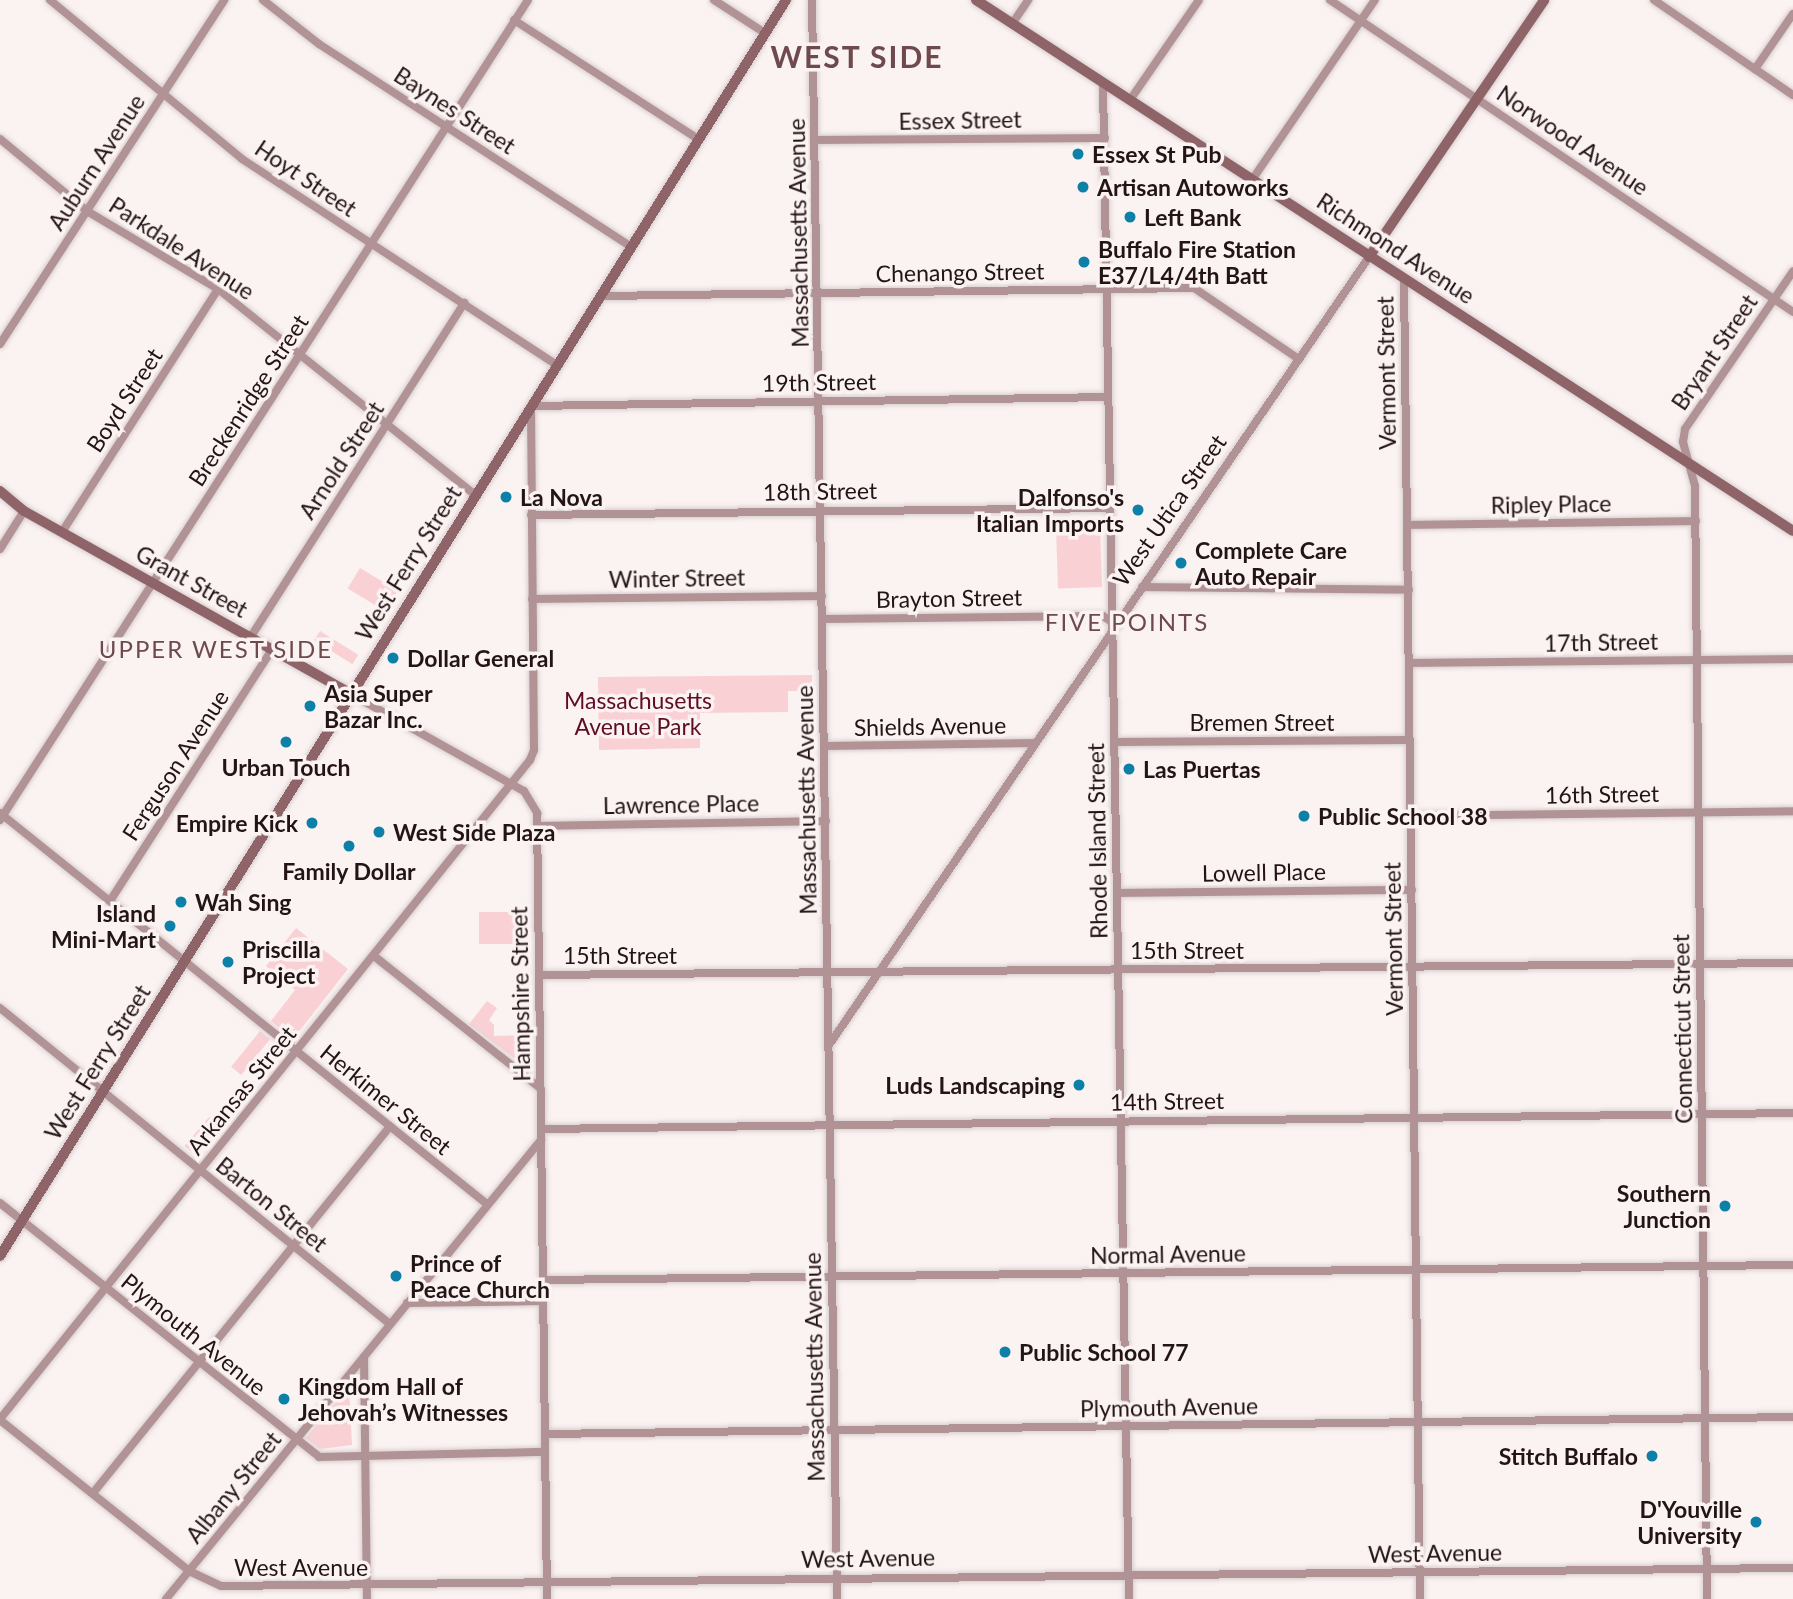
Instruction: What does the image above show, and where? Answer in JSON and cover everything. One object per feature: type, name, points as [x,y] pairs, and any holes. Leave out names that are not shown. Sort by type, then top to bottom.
[{"type":"street","name":"Hoyt Street","points":[[50,0],[242,159],[557,365]]},
{"type":"street","name":"Auburn Avenue","points":[[0,344],[224,0]]},
{"type":"street","name":"Baynes Street","points":[[263,0],[319,44],[630,246]]},
{"type":"street","points":[[714,0],[765,33]]},
{"type":"street","name":"West Ferry Street","points":[[0,1256],[786,0]]},
{"type":"street","name":"Massachusetts Avenue","points":[[812,0],[837,1599]]},
{"type":"street","name":"Richmond Avenue","points":[[976,0],[1793,531]]},
{"type":"street","points":[[1012,23],[1028,0]]},
{"type":"street","points":[[1130,100],[1199,0]]},
{"type":"street","name":"Norwood Avenue","points":[[1330,0],[1793,312]]},
{"type":"street","points":[[1252,180],[1374,0]]},
{"type":"street","name":"West Utica Street","points":[[829,1045],[1545,0]]},
{"type":"street","points":[[1654,0],[1793,96]]},
{"type":"street","name":"Breckenridge Street","points":[[1,816],[525,1]]},
{"type":"street","points":[[1755,69],[1793,14]]},
{"type":"street","points":[[514,20],[698,139]]},
{"type":"street","name":"Rhode Island Street","points":[[1103,83],[1109,508],[1115,624],[1114,742],[1129,1599]]},
{"type":"street","name":"Essex Street","points":[[816,141],[1105,138]]},
{"type":"street","name":"Parkdale Avenue","points":[[0,139],[87,211],[218,289],[475,495]]},
{"type":"street","name":"Bryant Street","points":[[1685,461],[1685,429],[1793,271]]},
{"type":"street","name":"Vermont Street","points":[[1404,279],[1420,1599]]},
{"type":"street","name":"Chenango Street","points":[[600,296],[1194,288],[1299,359]]},
{"type":"street","name":"Boyd Street","points":[[62,532],[218,289]]},
{"type":"street","name":"Arnold Street","points":[[250,638],[464,303]]},
{"type":"street","name":"19th Street","points":[[531,406],[1108,397]]},
{"type":"street","points":[[512,785],[534,750],[531,406]]},
{"type":"street","name":"Connecticut Street","points":[[1685,461],[1695,486],[1696,521],[1707,1599]]},
{"type":"street","name":"Grant Street","points":[[0,491],[24,511],[512,785]]},
{"type":"street","name":"18th Street","points":[[531,514],[1109,508]]},
{"type":"street","points":[[0,549],[24,511]]},
{"type":"street","name":"Ripley Place","points":[[1408,525],[1696,521]]},
{"type":"street","points":[[1142,587],[1409,590]]},
{"type":"street","name":"Winter Street","points":[[532,599],[822,596]]},
{"type":"street","name":"Brayton Street","points":[[823,619],[1103,616],[1115,624]]},
{"type":"street","name":"Ferguson Avenue","points":[[110,901],[271,650]]},
{"type":"street","name":"17th Street","points":[[1409,663],[1793,659]]},
{"type":"street","name":"Bremen Street","points":[[1114,742],[1410,740]]},
{"type":"street","name":"Shields Avenue","points":[[825,746],[1035,743]]},
{"type":"street","name":"Hampshire Street","points":[[512,785],[535,803],[538,826],[547,1599]]},
{"type":"street","name":"Arkansas Street","points":[[0,1419],[104,1286],[512,785]]},
{"type":"street","name":"16th Street","points":[[1411,816],[1793,811]]},
{"type":"street","name":"Herkimer Street","points":[[1,816],[487,1204]]},
{"type":"street","name":"Lawrence Place","points":[[538,826],[826,821]]},
{"type":"street","name":"Lowell Place","points":[[1117,893],[1412,890]]},
{"type":"street","points":[[374,956],[541,1089]]},
{"type":"street","name":"15th Street","points":[[539,975],[1793,963]]},
{"type":"street","name":"Barton Street","points":[[0,1008],[390,1324]]},
{"type":"street","name":"14th Street","points":[[541,1129],[1793,1113]]},
{"type":"street","points":[[93,1493],[390,1126]]},
{"type":"street","name":"Albany Street","points":[[166,1599],[541,1140]]},
{"type":"street","name":"Plymouth Avenue","points":[[0,1203],[295,1441],[319,1457],[545,1452]]},
{"type":"street","name":"Normal Avenue","points":[[543,1280],[1793,1265]]},
{"type":"street","points":[[407,1303],[543,1301]]},
{"type":"street","points":[[364,1356],[367,1599]]},
{"type":"street","name":"Plymouth Avenue","points":[[545,1434],[1793,1418]]},
{"type":"street","name":"West Avenue","points":[[0,1419],[189,1571],[220,1586],[1793,1568]]},
{"type":"green space","points":[[1100,528],[1102,587],[1058,588],[1056,530]]},
{"type":"green space","points":[[360,568],[398,591],[385,611],[348,589]]},
{"type":"green space","points":[[320,631],[358,655],[352,664],[314,640]]},
{"type":"green space","name":"Massachusetts Avenue Park","points":[[812,675],[812,691],[788,691],[788,712],[700,713],[700,748],[599,750],[598,677]]},
{"type":"green space","points":[[479,912],[527,912],[527,944],[479,944]]},
{"type":"green space","points":[[296,928],[348,969],[293,1039],[271,1021],[295,990],[266,966]]},
{"type":"green space","points":[[487,1001],[497,1008],[489,1020],[494,1025],[494,1036],[527,1035],[526,1067],[469,1024]]},
{"type":"green space","points":[[260,1031],[270,1039],[241,1075],[231,1067]]},
{"type":"green space","points":[[209,1117],[221,1127],[197,1156],[185,1146]]},
{"type":"green space","points":[[349,1387],[352,1445],[320,1449],[306,1438]]},
{"type":"place","name":"Essex St Pub","points":[[1078,154]]},
{"type":"place","name":"Artisan Autoworks","points":[[1083,187]]},
{"type":"place","name":"Left Bank","points":[[1130,217]]},
{"type":"place","name":"Buffalo Fire Station E37/L4/4th Batt","points":[[1084,262]]},
{"type":"place","name":"La Nova","points":[[506,497]]},
{"type":"place","name":"Dalfonso's Italian Imports","points":[[1138,510]]},
{"type":"place","name":"Complete Care Auto Repair","points":[[1181,563]]},
{"type":"place","name":"Dollar General","points":[[393,658]]},
{"type":"place","name":"Asia Super Bazar Inc.","points":[[310,706]]},
{"type":"place","name":"Urban Touch","points":[[286,742]]},
{"type":"place","name":"Las Puertas","points":[[1129,769]]},
{"type":"place","name":"Public School 38","points":[[1304,816]]},
{"type":"place","name":"Empire Kick","points":[[312,823]]},
{"type":"place","name":"West Side Plaza","points":[[379,832]]},
{"type":"place","name":"Family Dollar","points":[[349,846]]},
{"type":"place","name":"Wah Sing","points":[[181,902]]},
{"type":"place","name":"Island Mini-Mart","points":[[170,926]]},
{"type":"place","name":"Priscilla Project","points":[[228,962]]},
{"type":"place","name":"Luds Landscaping","points":[[1079,1085]]},
{"type":"place","name":"Southern Junction","points":[[1725,1206]]},
{"type":"place","name":"Prince of Peace Church","points":[[396,1276]]},
{"type":"place","name":"Public School 77","points":[[1005,1352]]},
{"type":"place","name":"Kingdom Hall of Jehovah’s Witnesses","points":[[284,1399]]},
{"type":"place","name":"Stitch Buffalo","points":[[1652,1456]]},
{"type":"place","name":"D'Youville University","points":[[1756,1522]]},
{"type":"district","name":"WEST SIDE","points":[[857,56]]},
{"type":"district","name":"FIVE POINTS","points":[[1127,622]]},
{"type":"district","name":"UPPER WEST SIDE","points":[[216,649]]}]
